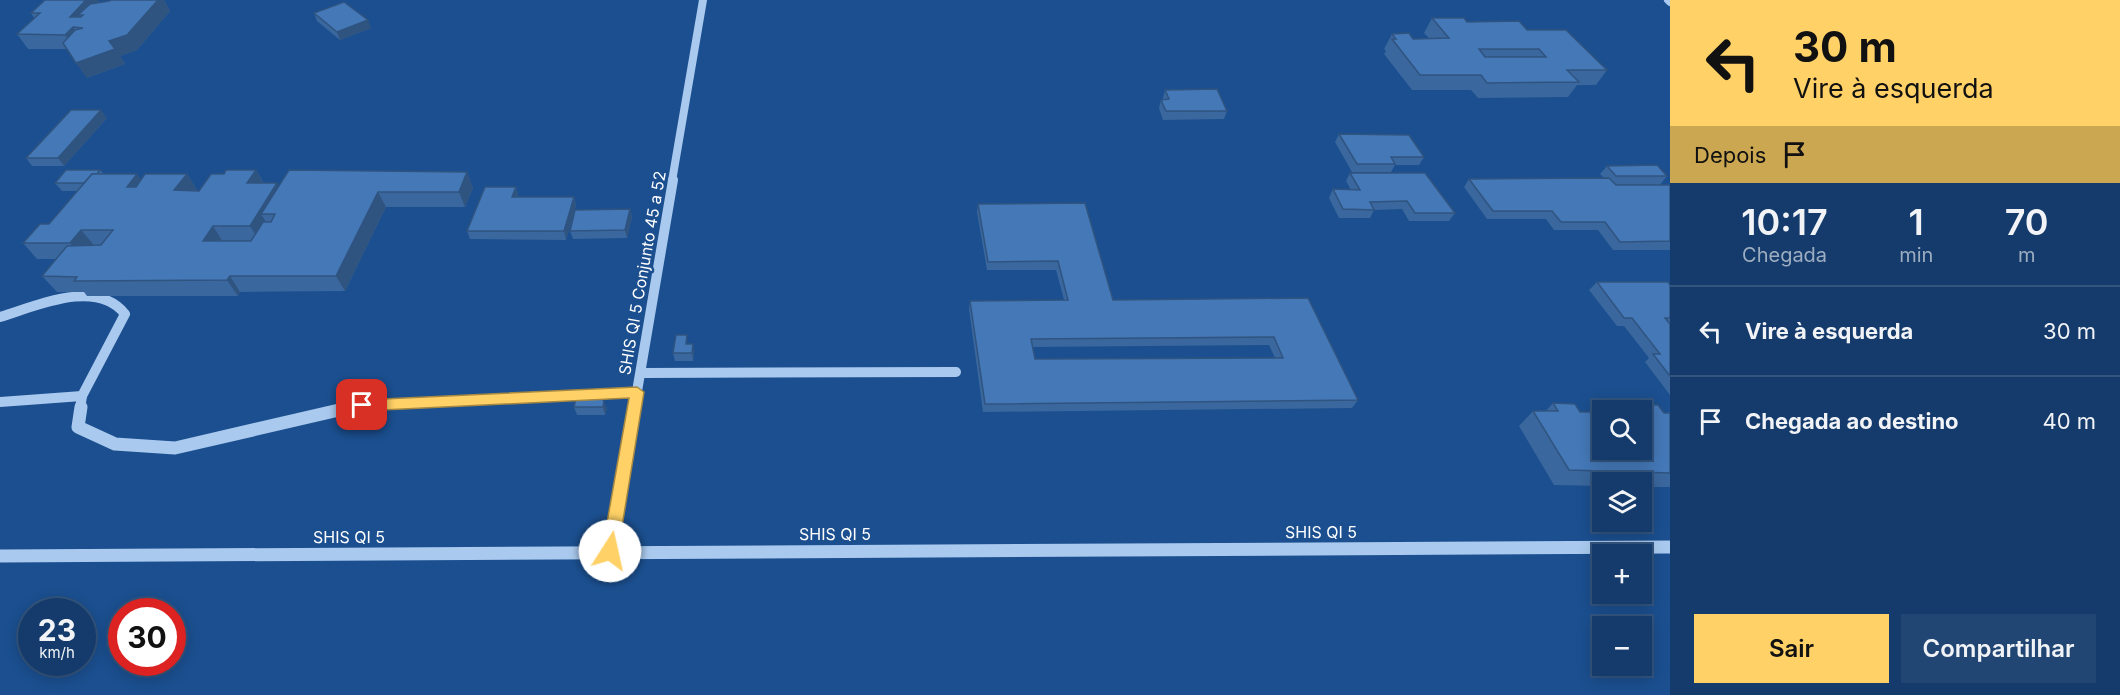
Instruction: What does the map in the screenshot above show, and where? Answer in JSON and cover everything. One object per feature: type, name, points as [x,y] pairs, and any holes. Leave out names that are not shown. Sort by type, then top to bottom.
[{"type":"street","name":"SHIS QI 5 Conjunto 45 a 52","points":[[610,551],[703,0]]},
{"type":"street","points":[[0,317],[78,296],[108,298],[122,306],[125,314],[82,396],[78,427],[115,444],[175,448],[362,405],[637,392]]},
{"type":"street","points":[[641,373],[956,372]]},
{"type":"street","points":[[0,402],[82,396]]},
{"type":"street","name":"SHIS QI 5","points":[[0,556],[1670,547]]},
{"type":"building","points":[[45,0],[86,0],[70,17],[81,17],[83,15],[78,15],[90,4],[111,0],[158,0],[127,35],[109,41],[115,49],[76,63],[63,43],[75,30],[83,28],[73,27],[65,35],[17,34],[40,13],[31,13]]},
{"type":"building","points":[[344,2],[368,20],[337,32],[314,13]]},
{"type":"building","points":[[1432,18],[1464,18],[1467,22],[1519,21],[1527,30],[1566,30],[1607,70],[1567,70],[1579,82],[1487,83],[1481,75],[1420,75],[1392,39],[1396,39],[1392,34],[1409,33],[1413,39],[1449,38]],"holes":[[[1479,49],[1539,49],[1546,57],[1485,57]]]},
{"type":"building","points":[[1217,89],[1227,111],[1166,111],[1161,100],[1169,99],[1165,90]]},
{"type":"building","points":[[71,110],[101,110],[58,158],[26,158]]},
{"type":"building","points":[[1339,134],[1409,135],[1424,157],[1391,157],[1395,164],[1357,164]]},
{"type":"building","points":[[1657,165],[1667,176],[1616,176],[1607,166]]},
{"type":"building","points":[[66,170],[100,170],[97,174],[92,174],[84,183],[55,183]]},
{"type":"building","points":[[226,170],[256,170],[247,183],[277,183],[250,226],[213,226],[203,241],[251,241],[263,222],[271,222],[275,214],[261,214],[289,170],[467,172],[459,192],[378,192],[336,276],[230,276],[227,280],[74,281],[77,277],[42,276],[67,246],[101,245],[113,230],[81,230],[70,243],[23,243],[40,224],[49,224],[92,174],[137,174],[127,187],[136,187],[145,174],[187,174],[174,190],[199,191],[211,174],[224,174]]},
{"type":"building","points":[[1350,173],[1425,173],[1455,213],[1415,213],[1407,201],[1370,202],[1374,210],[1343,209],[1333,189],[1360,190]]},
{"type":"building","points":[[1609,178],[1616,185],[1670,185],[1670,241],[1620,242],[1605,222],[1561,222],[1552,211],[1493,211],[1469,179]]},
{"type":"building","points":[[485,187],[516,187],[512,197],[574,197],[564,231],[467,231]]},
{"type":"building","points":[[1085,203],[1113,300],[1308,298],[1358,400],[985,404],[970,301],[1068,300],[1058,261],[988,262],[978,204]],"holes":[[[1274,337],[1283,358],[1035,359],[1031,339]]]},
{"type":"building","points":[[630,209],[625,230],[570,231],[575,210]]},
{"type":"building","points":[[1597,282],[1668,282],[1670,285],[1670,318],[1665,318],[1670,324],[1670,376],[1653,354],[1660,354],[1632,318],[1624,318]]},
{"type":"building","points":[[676,335],[687,335],[686,344],[693,344],[692,353],[673,353]]},
{"type":"building","points":[[577,393],[595,393],[604,401],[603,407],[574,407]]},
{"type":"building","points":[[1553,403],[1575,404],[1580,412],[1592,412],[1592,460],[1652,460],[1652,405],[1658,405],[1664,413],[1670,413],[1670,473],[1569,470],[1533,411],[1558,411]]},
{"type":"route","points":[[362,405],[637,392],[610,551]]}]
